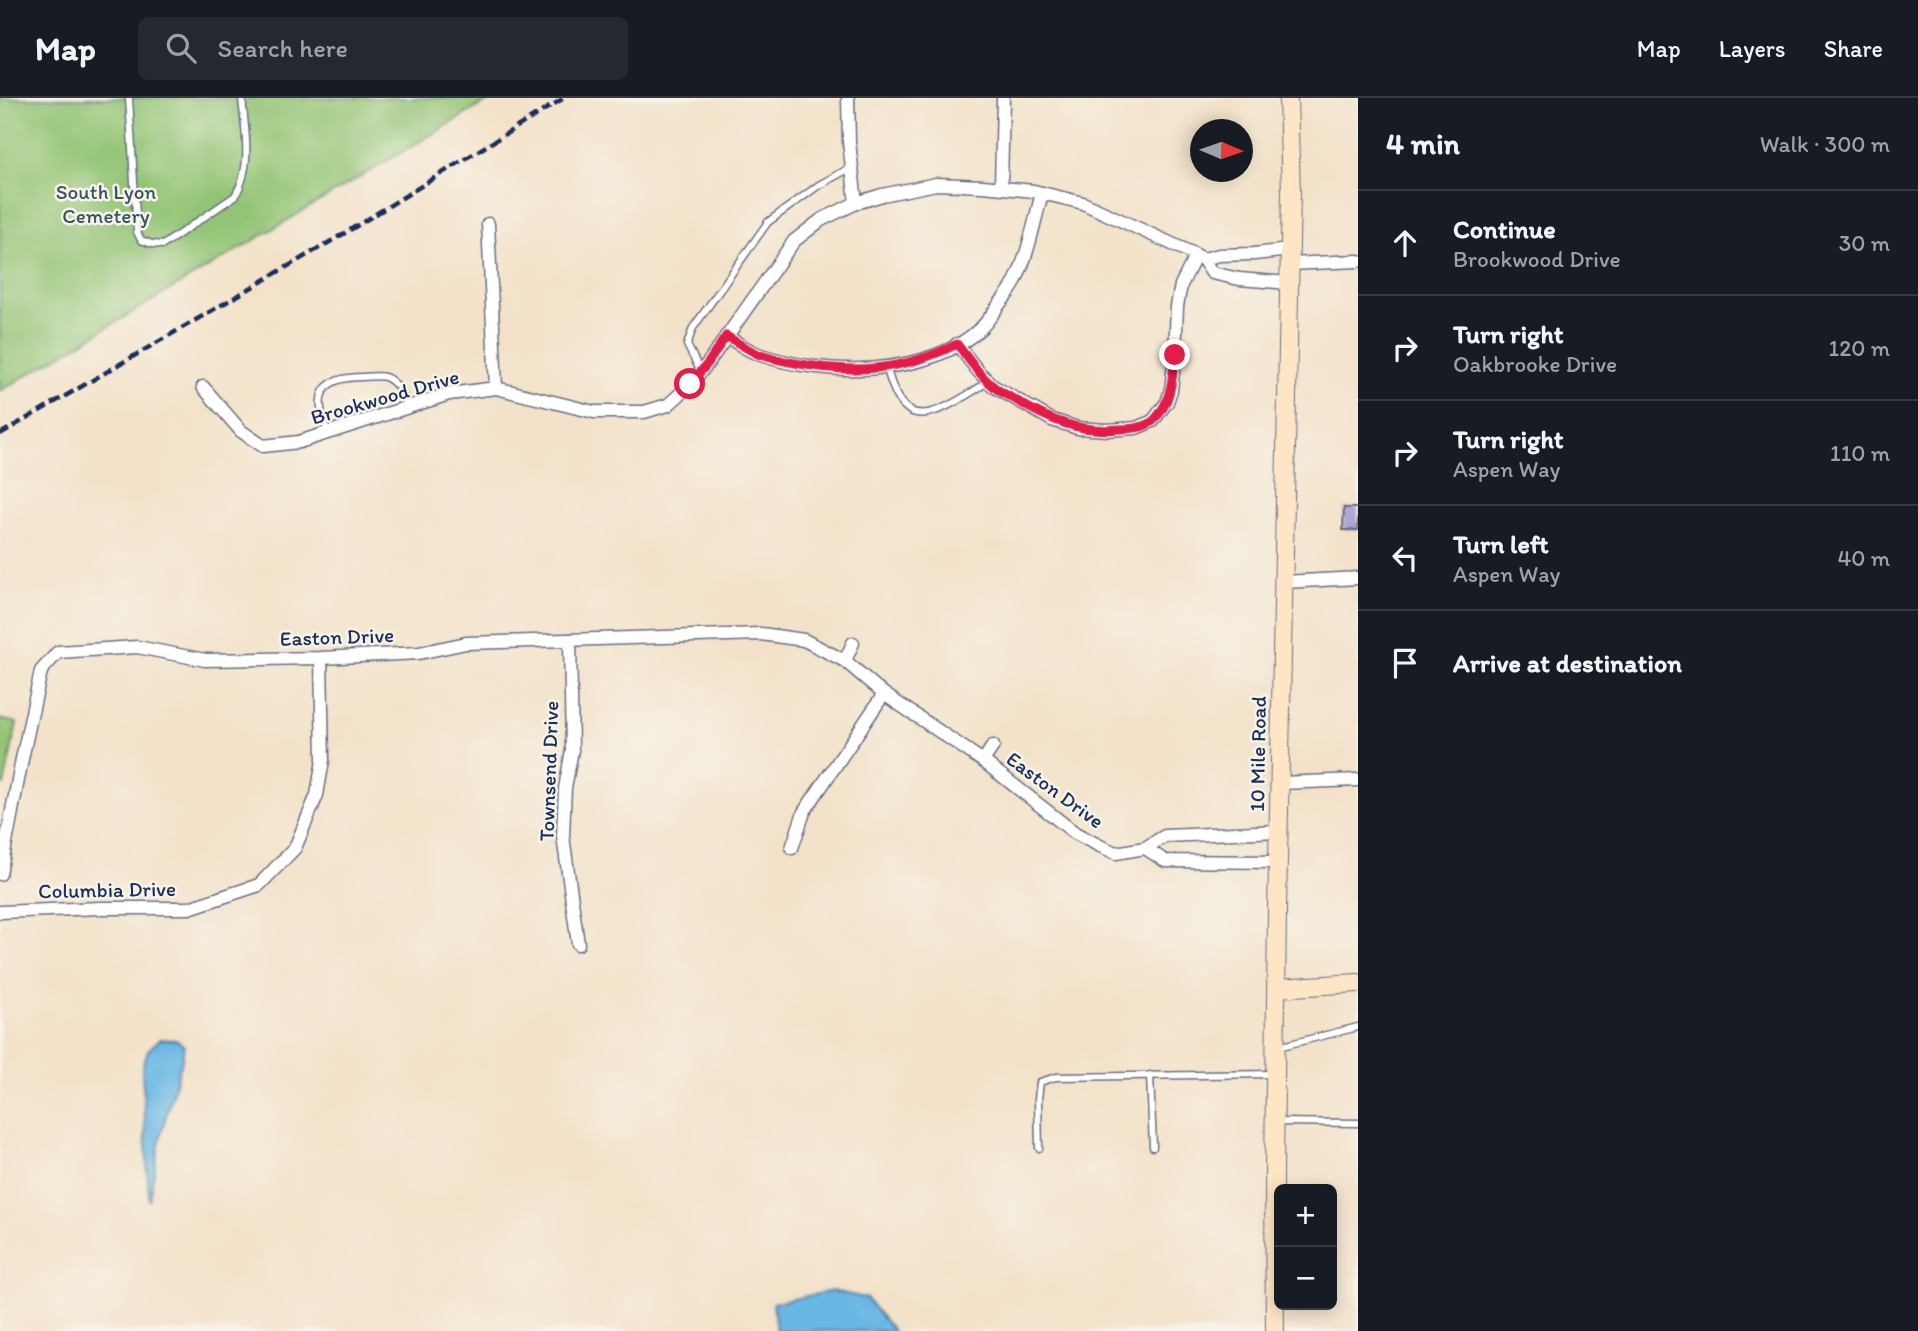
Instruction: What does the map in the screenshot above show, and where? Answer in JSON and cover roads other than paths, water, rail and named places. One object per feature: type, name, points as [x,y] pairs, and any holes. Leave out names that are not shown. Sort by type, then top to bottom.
[{"type":"main road","name":"10 Mile Road","points":[[1275,1331],[1275,1122],[1289,283],[1288,98]]},
{"type":"main road","points":[[1277,988],[1358,983]]},
{"type":"street","points":[[848,98],[856,203]]},
{"type":"street","points":[[1001,187],[1003,98]]},
{"type":"street","name":"Brookwood Drive","points":[[203,387],[241,431],[263,446],[299,442],[449,394],[496,388],[594,412],[644,412],[668,405],[701,372],[793,241],[821,220],[856,203],[936,184],[1001,187],[1083,203],[1199,257],[1213,273],[1238,279],[1289,283]]},
{"type":"street","points":[[726,336],[755,353],[821,368],[862,370],[936,355],[982,327],[1013,286],[1029,243],[1041,193]]},
{"type":"street","points":[[488,225],[496,388]]},
{"type":"street","points":[[957,344],[988,382],[1052,421],[1078,428],[1136,428],[1153,422],[1167,402],[1171,390],[1181,285],[1199,257],[1254,254],[1358,261]]},
{"type":"street","points":[[1284,582],[1358,578]]},
{"type":"street","name":"Easton Drive","points":[[0,874],[41,671],[58,652],[137,647],[205,660],[419,653],[466,643],[761,634],[804,640],[845,661],[884,695],[983,761],[1075,833],[1116,853],[1145,848],[1165,836],[1279,831]]},
{"type":"street","name":"Townsend Drive","points":[[570,640],[572,750],[565,788],[563,836],[579,943]]},
{"type":"street","points":[[845,661],[853,643]]},
{"type":"street","name":"Columbia Drive","points":[[0,912],[189,908],[259,885],[295,848],[317,795],[323,760],[321,658]]},
{"type":"street","points":[[792,848],[804,812],[884,695]]},
{"type":"street","name":"Easton Drive","points":[[983,761],[993,746]]},
{"type":"street","points":[[1280,783],[1358,780]]},
{"type":"street","name":"Easton Drive","points":[[1145,848],[1165,861],[1279,862]]},
{"type":"lane","points":[[129,98],[137,232],[141,240],[163,245],[235,196],[242,184],[247,166],[242,98]]},
{"type":"lane","points":[[701,372],[687,345],[692,328],[768,222],[819,185],[852,167]]},
{"type":"lane","points":[[886,367],[896,396],[908,410],[922,415],[933,413],[988,382]]},
{"type":"lane","points":[[328,432],[321,416],[319,399],[330,384],[348,377],[385,377],[398,387],[409,407]]},
{"type":"lane","points":[[1276,1048],[1358,1027]]},
{"type":"lane","points":[[1039,1148],[1040,1082],[1056,1077],[1276,1074]]},
{"type":"lane","points":[[1150,1076],[1153,1147]]},
{"type":"lane","points":[[1275,1122],[1358,1123]]},
{"type":"water","points":[[160,1039],[177,1040],[184,1046],[161,1134],[149,1201],[142,1069],[148,1050]]},
{"type":"water","points":[[832,1291],[866,1298],[893,1331],[776,1331],[773,1303]]},
{"type":"railway","points":[[0,434],[345,233],[564,98]]},
{"type":"park label","name":"South Lyon Cemetery","points":[[106,204]]}]
